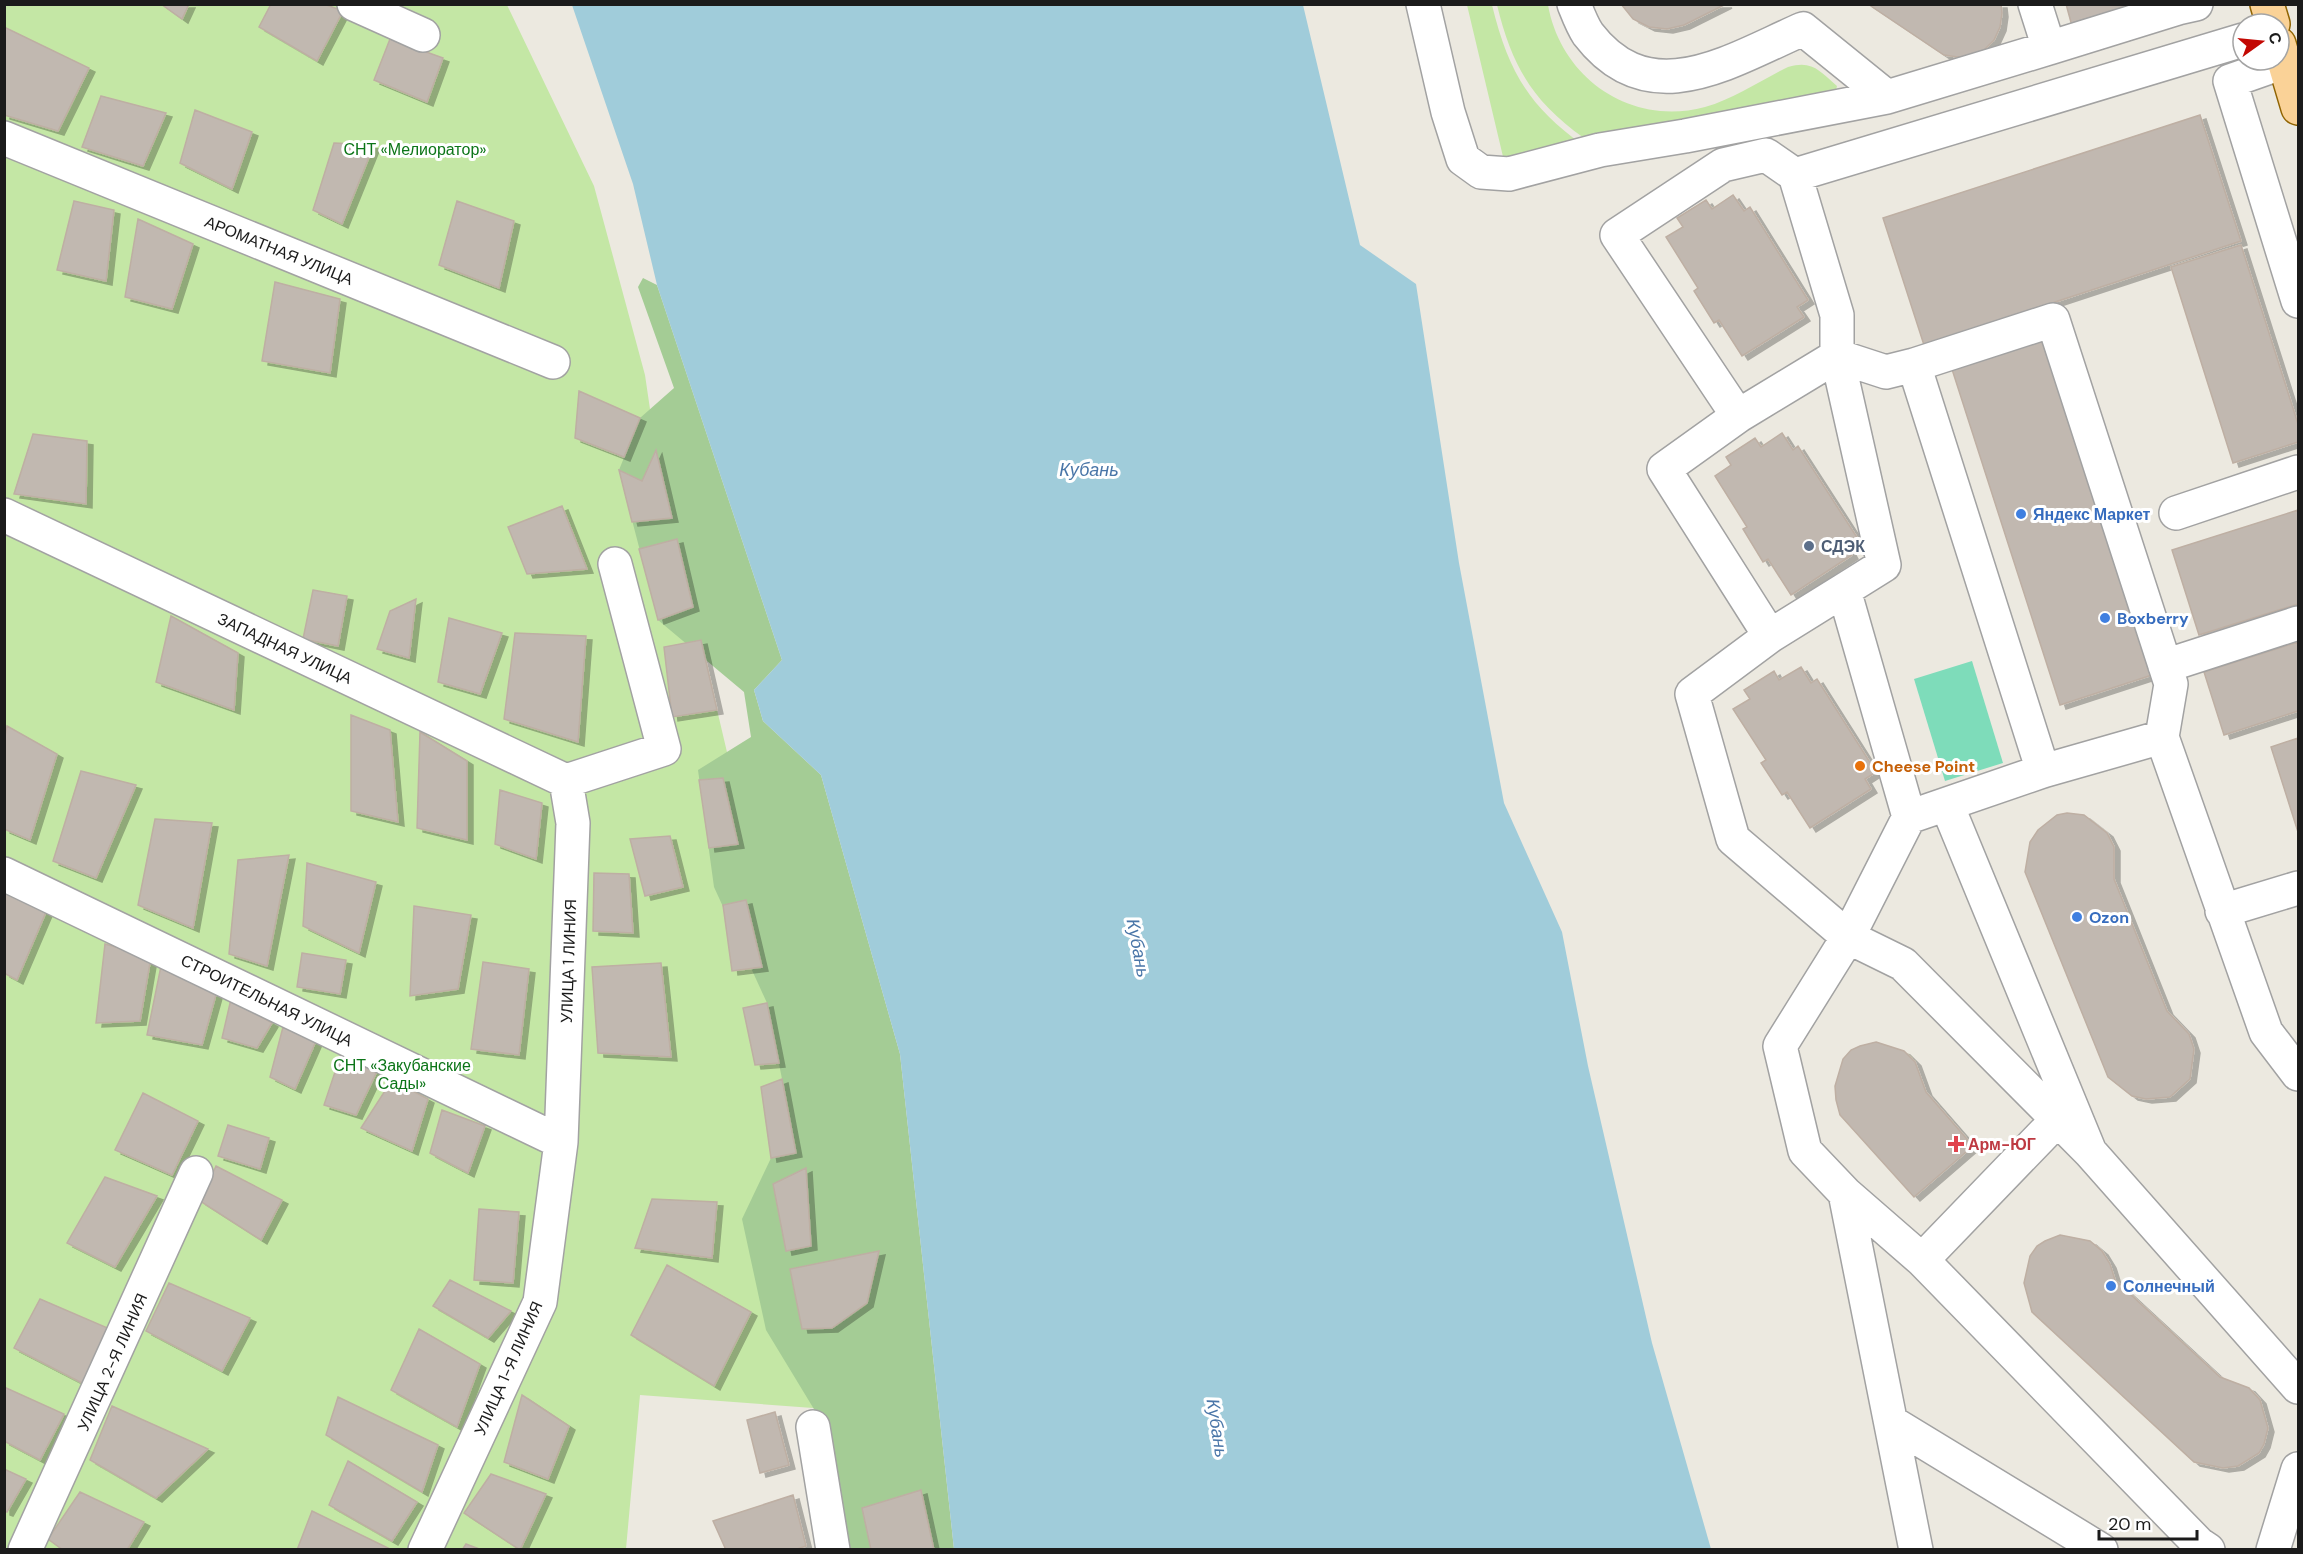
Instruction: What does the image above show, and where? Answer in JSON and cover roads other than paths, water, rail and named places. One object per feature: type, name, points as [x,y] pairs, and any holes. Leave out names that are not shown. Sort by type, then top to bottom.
[{"type":"main road","points":[[2288,72],[2298,108]]},
{"type":"street","points":[[354,4],[423,34]]},
{"type":"street","points":[[1423,4],[1448,112],[1463,159],[1481,172],[1509,174],[1600,150],[1887,97],[2196,4]]},
{"type":"street","points":[[1574,4],[1587,32],[1609,57],[1639,72],[1672,78],[1704,72],[1803,29],[1887,97]]},
{"type":"street","points":[[2035,4],[2049,48]]},
{"type":"street","points":[[1795,175],[2231,44]]},
{"type":"street","points":[[2247,72],[2230,81],[2298,301]]},
{"type":"street","name":"АРОМАТНАЯ УЛИЦА","points":[[4,138],[553,362]]},
{"type":"street","points":[[1738,416],[1617,235],[1723,165],[1766,155],[1795,175],[1837,315],[1837,356],[1884,565],[1770,636],[1692,694],[1732,838],[1848,937],[1903,964],[2090,1152],[2298,1387]]},
{"type":"street","points":[[1770,636],[1664,469],[1738,416],[1837,356],[1886,372],[2053,320],[2171,684],[2162,737],[2266,1032],[2298,1074]]},
{"type":"street","points":[[1914,365],[2043,771]]},
{"type":"street","points":[[2176,513],[2298,472]]},
{"type":"street","name":"ЗАПАДНАЯ УЛИЦА","points":[[4,515],[566,781]]},
{"type":"street","points":[[566,781],[664,749],[615,564]]},
{"type":"street","points":[[1844,590],[1909,817],[1848,937],[1780,1046],[1805,1151],[1845,1193],[1922,1260],[2199,1544],[2208,1550]]},
{"type":"street","points":[[2166,666],[2298,623]]},
{"type":"street","points":[[1909,817],[2043,771],[2162,737]]},
{"type":"street","name":"УЛИЦА 1 ЛИНИЯ","points":[[561,1142],[573,823],[566,781]]},
{"type":"street","points":[[1947,805],[2090,1152]]},
{"type":"street","name":"СТРОИТЕЛЬНАЯ УЛИЦА","points":[[4,874],[561,1142]]},
{"type":"street","points":[[2222,911],[2298,888]]},
{"type":"street","points":[[1922,1260],[2056,1120]]},
{"type":"street","name":"УЛИЦА 1-Я ЛИНИЯ","points":[[425,1550],[540,1302],[561,1142]]},
{"type":"street","name":"УЛИЦА 2-Я ЛИНИЯ","points":[[25,1550],[196,1173]]},
{"type":"street","points":[[1845,1193],[1916,1550]]},
{"type":"street","points":[[1891,1422],[2101,1550]]},
{"type":"street","points":[[813,1427],[833,1550]]},
{"type":"street","points":[[2273,1550],[2298,1469]]},
{"type":"water","name":"Кубань","points":[[572,5],[1303,5],[1360,245],[1416,284],[1459,563],[1504,803],[1562,932],[1588,1066],[1652,1343],[1711,1549],[954,1549],[900,1054],[821,775],[763,721],[754,690],[782,660],[657,285],[633,184]]},
{"type":"place","name":"Яндекс Маркет","points":[[2021,514]]},
{"type":"place","name":"СДЭК","points":[[1809,546]]},
{"type":"place","name":"Boxberry","points":[[2105,618]]},
{"type":"place","name":"Cheese Point","points":[[1860,766]]},
{"type":"place","name":"Ozon","points":[[2077,917]]},
{"type":"place","name":"Арм-ЮГ","points":[[1956,1144]]},
{"type":"place","name":"Солнечный","points":[[2111,1286]]},
{"type":"park label","name":"СНТ «Мелиоратор»","points":[[415,149]]},
{"type":"park label","name":"СНТ «Закубанские Сады»","points":[[402,1074]]}]
